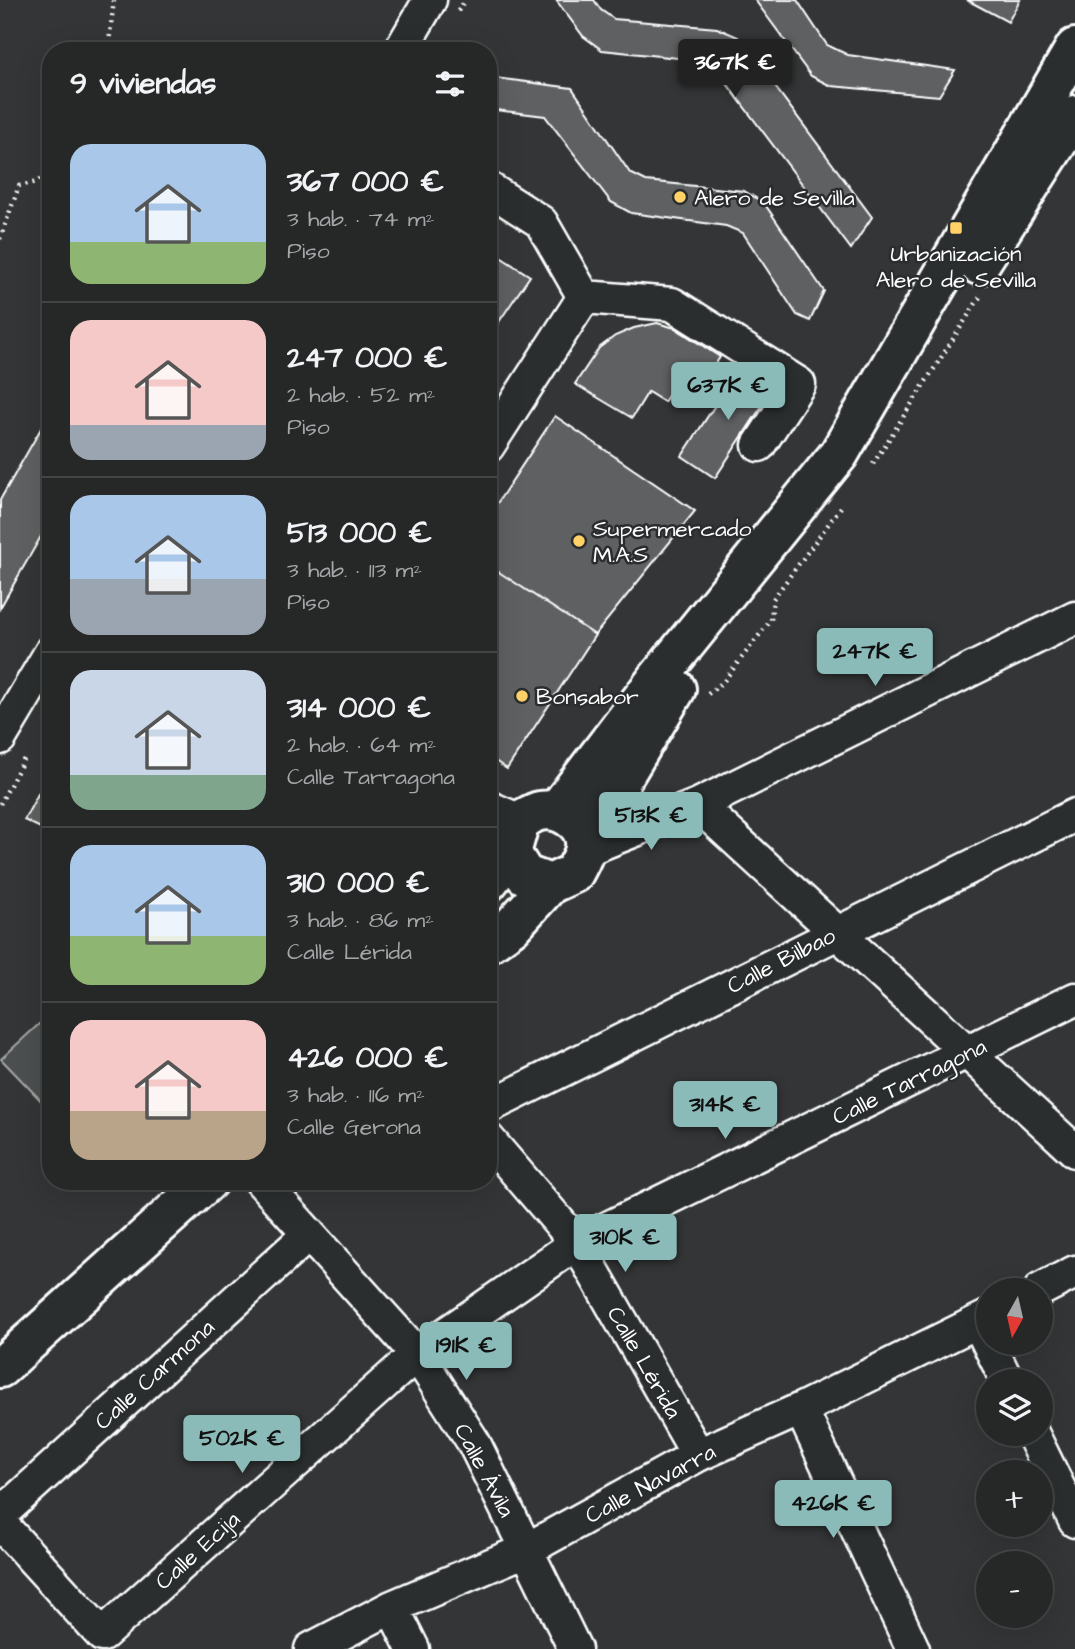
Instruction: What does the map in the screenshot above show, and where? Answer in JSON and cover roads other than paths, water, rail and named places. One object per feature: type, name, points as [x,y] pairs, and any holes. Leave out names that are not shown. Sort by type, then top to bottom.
[{"type":"street","points":[[405,42],[430,0]]},
{"type":"street","points":[[557,810],[657,679],[839,454],[1075,48]]},
{"type":"street","points":[[497,937],[512,926],[550,884],[574,873],[585,846],[681,682],[856,459],[1075,115]]},
{"type":"street","points":[[497,194],[541,222],[584,297]]},
{"type":"street","points":[[584,297],[672,304],[799,384],[759,445]]},
{"type":"street","points":[[497,432],[584,297]]},
{"type":"street","points":[[585,846],[698,805],[1075,618]]},
{"type":"street","points":[[0,738],[42,667]]},
{"type":"street","points":[[698,805],[965,1053],[1070,1139]]},
{"type":"street","points":[[550,884],[525,876],[502,841],[537,811],[557,810],[576,822],[585,846]]},
{"type":"street","name":"Calle Bilbao","points":[[497,1102],[1075,816]]},
{"type":"street","name":"Calle Tarragona","points":[[418,1354],[577,1243],[1075,999]]},
{"type":"street","name":"Calle Lérida","points":[[497,1150],[577,1243],[698,1455]]},
{"type":"street","points":[[0,1368],[198,1190]]},
{"type":"street","name":"Calle Ávila","points":[[269,1190],[418,1354],[474,1443],[575,1649]]},
{"type":"street","name":"Calle Carmona","points":[[0,1515],[309,1234]]},
{"type":"street","points":[[1054,1283],[1075,1272]]},
{"type":"street","name":"Calle Navarra","points":[[311,1649],[392,1607],[526,1550],[698,1455],[801,1409],[976,1322]]},
{"type":"street","name":"Calle Ecija","points":[[0,1523],[102,1635],[418,1354]]},
{"type":"street","points":[[801,1409],[913,1649]]},
{"type":"street","points":[[1038,1446],[1075,1521]]},
{"type":"street","points":[[392,1607],[413,1649]]},
{"type":"place","name":"Alero de Sevilla","points":[[680,197]]},
{"type":"place","name":"Urbanización Alero de Sevilla","points":[[956,228]]},
{"type":"place","name":"Supermercado M.A.S","points":[[579,541]]},
{"type":"place","name":"Bonsabor","points":[[522,696]]}]
